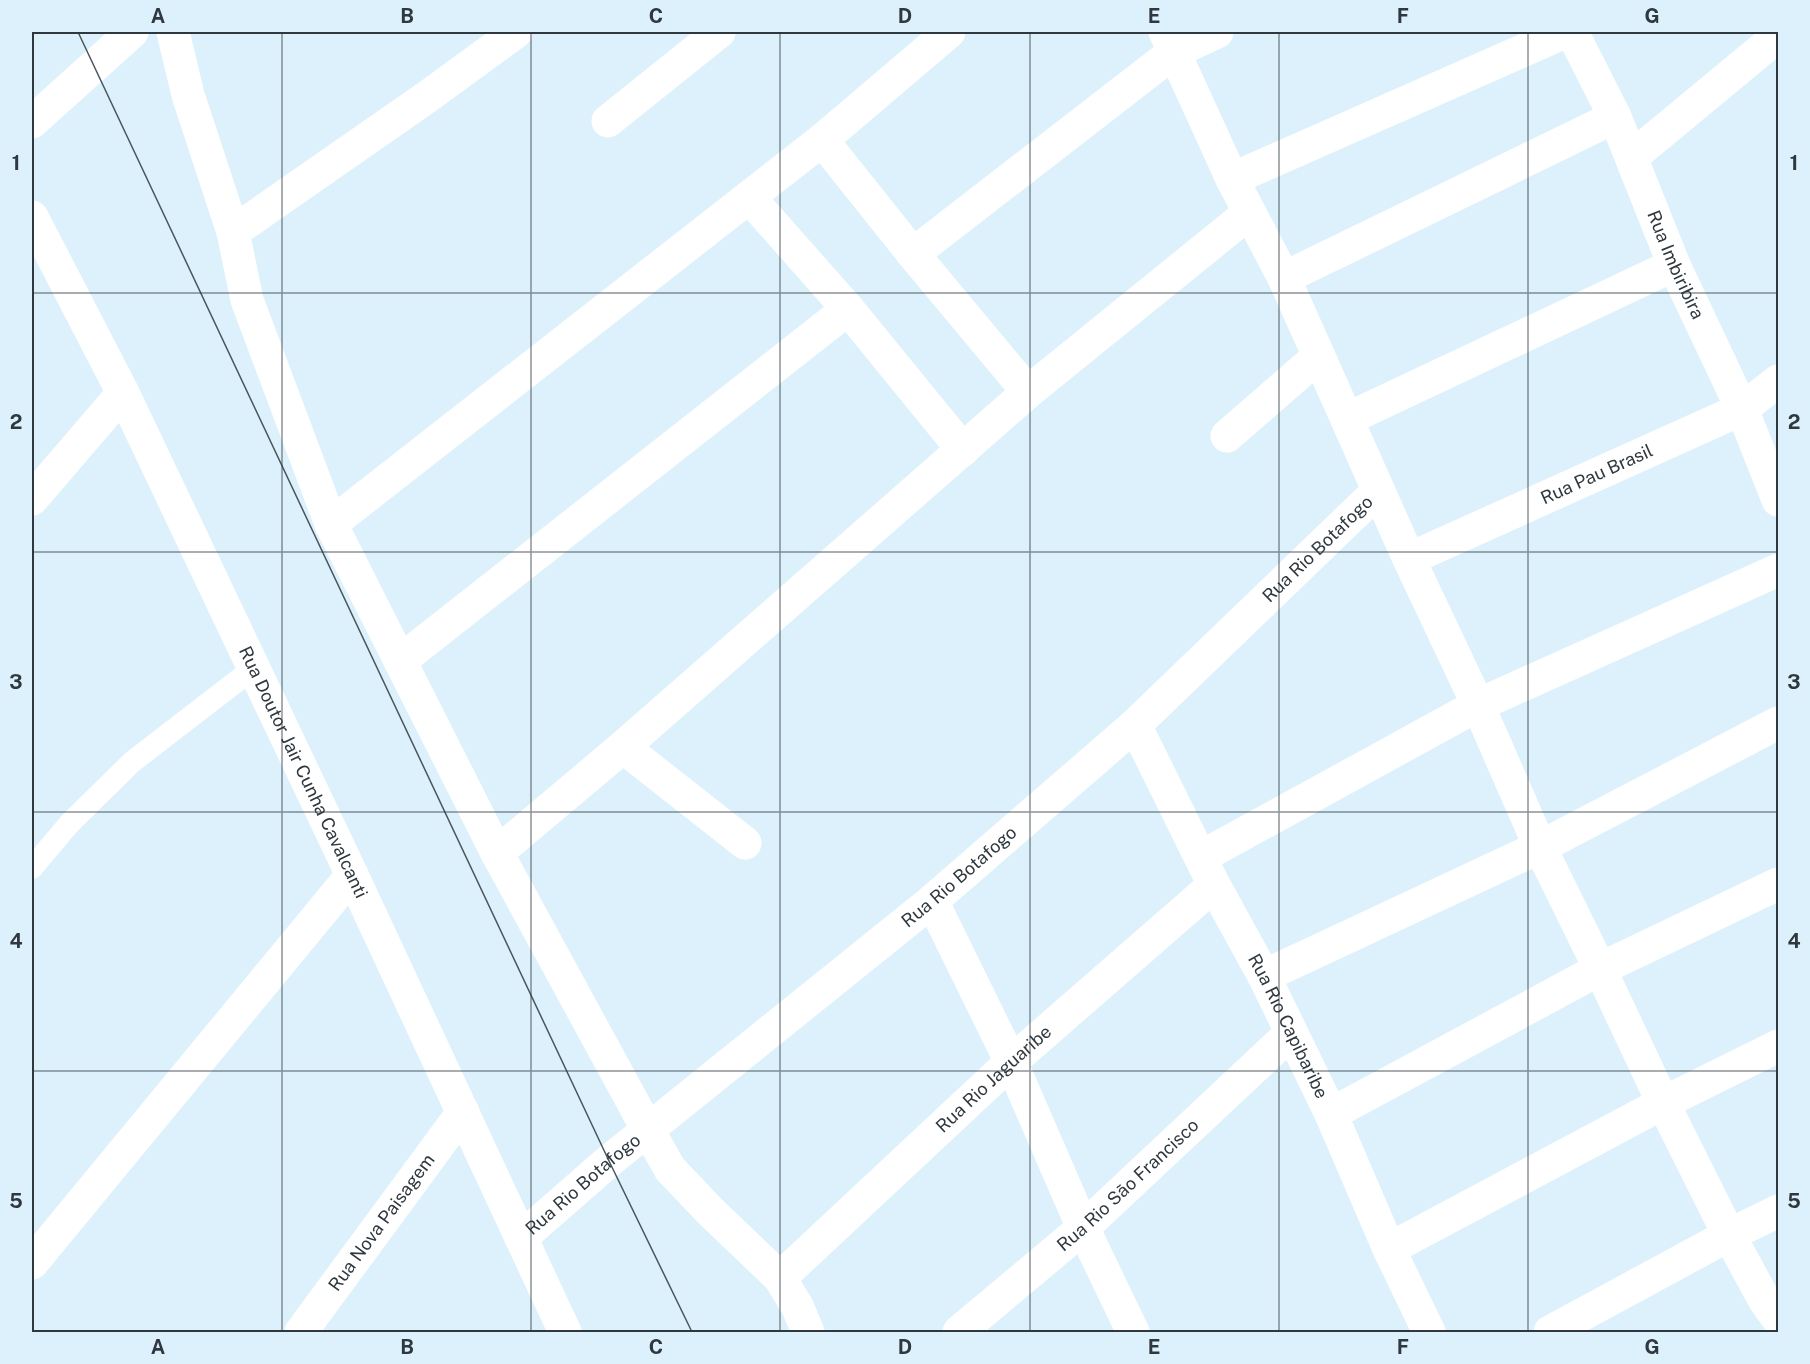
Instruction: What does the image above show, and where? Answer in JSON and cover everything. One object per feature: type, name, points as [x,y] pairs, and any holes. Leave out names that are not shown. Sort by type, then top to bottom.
[{"type":"street","points":[[32,122],[132,32]]},
{"type":"street","points":[[173,32],[188,95],[233,232],[247,300],[331,524],[497,853],[670,1169],[780,1278],[798,1308],[808,1332]]},
{"type":"street","points":[[233,232],[427,98],[516,32]]},
{"type":"street","points":[[608,121],[719,32]]},
{"type":"street","points":[[331,524],[822,141],[949,32]]},
{"type":"street","points":[[913,254],[1169,42],[1217,32]]},
{"type":"street","points":[[1232,179],[1565,32]]},
{"type":"street","name":"Rua Imbiribira","points":[[1572,32],[1616,117],[1674,265],[1742,409],[1779,500]]},
{"type":"street","points":[[1632,157],[1779,36]]},
{"type":"street","points":[[1169,42],[1232,179],[1284,278],[1540,847],[1729,1235],[1766,1301],[1779,1319]]},
{"type":"street","points":[[1284,278],[1616,117]]},
{"type":"street","points":[[822,141],[1028,392]]},
{"type":"street","points":[[749,197],[848,309],[963,450]]},
{"type":"street","points":[[497,853],[623,747],[1028,392],[1249,213]]},
{"type":"street","name":"Rua Doutor Jair Cunha Cavalcanti","points":[[32,217],[123,393],[464,1112],[565,1332]]},
{"type":"street","points":[[1347,419],[1674,265]]},
{"type":"street","points":[[400,661],[848,309]]},
{"type":"street","points":[[1227,436],[1319,356]]},
{"type":"street","name":"Rua Pau Brasil","points":[[1409,559],[1742,409],[1779,381]]},
{"type":"street","points":[[32,499],[123,393]]},
{"type":"street","name":"Rua Rio Botafogo","points":[[521,1238],[609,1161],[932,901],[1135,725],[1378,491]]},
{"type":"street","name":"Rua Rio Jaguaribe","points":[[780,1278],[1011,1062],[1208,871],[1478,705],[1779,570]]},
{"type":"street","points":[[1264,976],[1540,847],[1779,723]]},
{"type":"street","name":"Rua Rio Capibaribe","points":[[1135,725],[1208,871],[1264,976],[1331,1114],[1389,1249],[1429,1332]]},
{"type":"street","points":[[623,747],[745,843]]},
{"type":"street","points":[[32,1263],[352,875]]},
{"type":"street","points":[[1331,1114],[1600,969],[1779,884]]},
{"type":"street","points":[[932,901],[1011,1062],[1083,1228],[1133,1332]]},
{"type":"street","name":"Rua Rio São Francisco","points":[[959,1332],[1083,1228],[1291,1033]]},
{"type":"street","points":[[1389,1249],[1663,1102],[1779,1046]]},
{"type":"street","name":"Rua Nova Paisagem","points":[[301,1332],[464,1112]]},
{"type":"street","points":[[1550,1332],[1729,1235],[1779,1211]]},
{"type":"lane","points":[[32,868],[69,824],[132,762],[254,669]]},
{"type":"tram line","points":[[78,32],[609,1161],[692,1332]]}]
